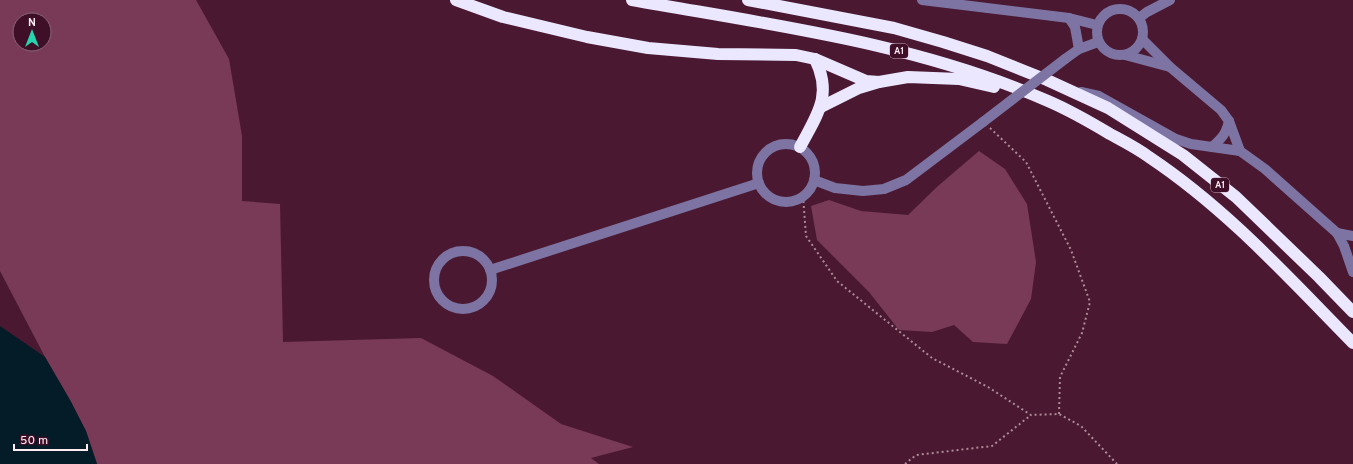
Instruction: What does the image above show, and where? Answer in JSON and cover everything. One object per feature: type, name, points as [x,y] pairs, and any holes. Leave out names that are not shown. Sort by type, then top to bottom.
[{"type":"highway","points":[[456,0],[503,17],[587,37],[648,48],[718,54],[796,55],[815,59],[866,81],[879,82]]},
{"type":"highway","name":"A1","points":[[632,0],[786,26],[915,55],[989,77],[1049,101],[1148,156],[1224,214],[1278,265],[1353,343]]},
{"type":"highway","name":"A1","points":[[748,0],[894,28],[986,56],[1065,88],[1108,108],[1183,155],[1236,197],[1353,312]]},
{"type":"highway","points":[[800,147],[821,107],[823,94],[822,79],[820,69],[815,59]]},
{"type":"highway","points":[[821,107],[859,88],[879,82],[908,77],[959,79],[990,85],[1058,111],[1125,147],[1148,156]]},
{"type":"street","points":[[922,0],[1069,18],[1097,25]]},
{"type":"street","points":[[1139,18],[1170,0]]},
{"type":"street","points":[[1125,55],[1133,52],[1139,46],[1143,32],[1142,24],[1134,13],[1112,5],[1097,25],[1096,36],[1098,42],[1103,48],[1109,53],[1125,55],[1170,67]]},
{"type":"street","points":[[1069,18],[1076,28],[1079,49]]},
{"type":"street","points":[[1142,39],[1170,67],[1221,110],[1229,120],[1240,151]]},
{"type":"street","points":[[814,180],[835,188],[863,191],[884,189],[906,180],[1065,59],[1079,49],[1098,42]]},
{"type":"street","points":[[1065,88],[1099,96],[1176,139],[1191,144],[1240,151],[1265,170],[1338,233],[1353,272]]},
{"type":"street","points":[[1212,147],[1222,138],[1229,120]]},
{"type":"street","points":[[792,144],[800,147],[808,153],[813,162],[815,171],[814,180],[810,189],[803,196],[786,202],[770,197],[763,191],[757,175],[757,166],[766,151],[774,146],[792,144]]},
{"type":"street","points":[[490,270],[759,183]]},
{"type":"street","points":[[1338,233],[1353,236]]},
{"type":"street","points":[[461,252],[474,254],[485,262],[490,270],[492,280],[488,294],[478,305],[468,309],[458,309],[449,306],[441,300],[436,291],[434,282],[436,269],[444,258],[452,253],[461,252]]},
{"type":"street","points":[[1312,302],[1335,331],[1353,350]]},
{"type":"path","points":[[983,122],[1026,162],[1072,250],[1090,302],[1082,333],[1060,377],[1059,414]]},
{"type":"path","points":[[803,196],[806,236],[837,281],[932,358],[988,387],[1031,415],[1059,414],[1081,426],[1117,464]]},
{"type":"path","points":[[905,464],[916,455],[992,446],[1031,415]]},
{"type":"shaded area","points":[[0,0],[196,0],[229,59],[242,136],[242,201],[280,204],[283,342],[421,338],[493,376],[561,424],[633,447],[591,458],[599,464],[97,464],[86,431],[0,271]]},
{"type":"shaded area","points":[[979,151],[1005,169],[1027,204],[1036,262],[1031,299],[1007,344],[973,342],[954,325],[932,332],[899,330],[869,292],[817,240],[811,206],[829,200],[861,211],[908,215],[938,186]]},
{"type":"water","points":[[0,326],[45,357],[86,431],[97,464],[0,464]]}]
